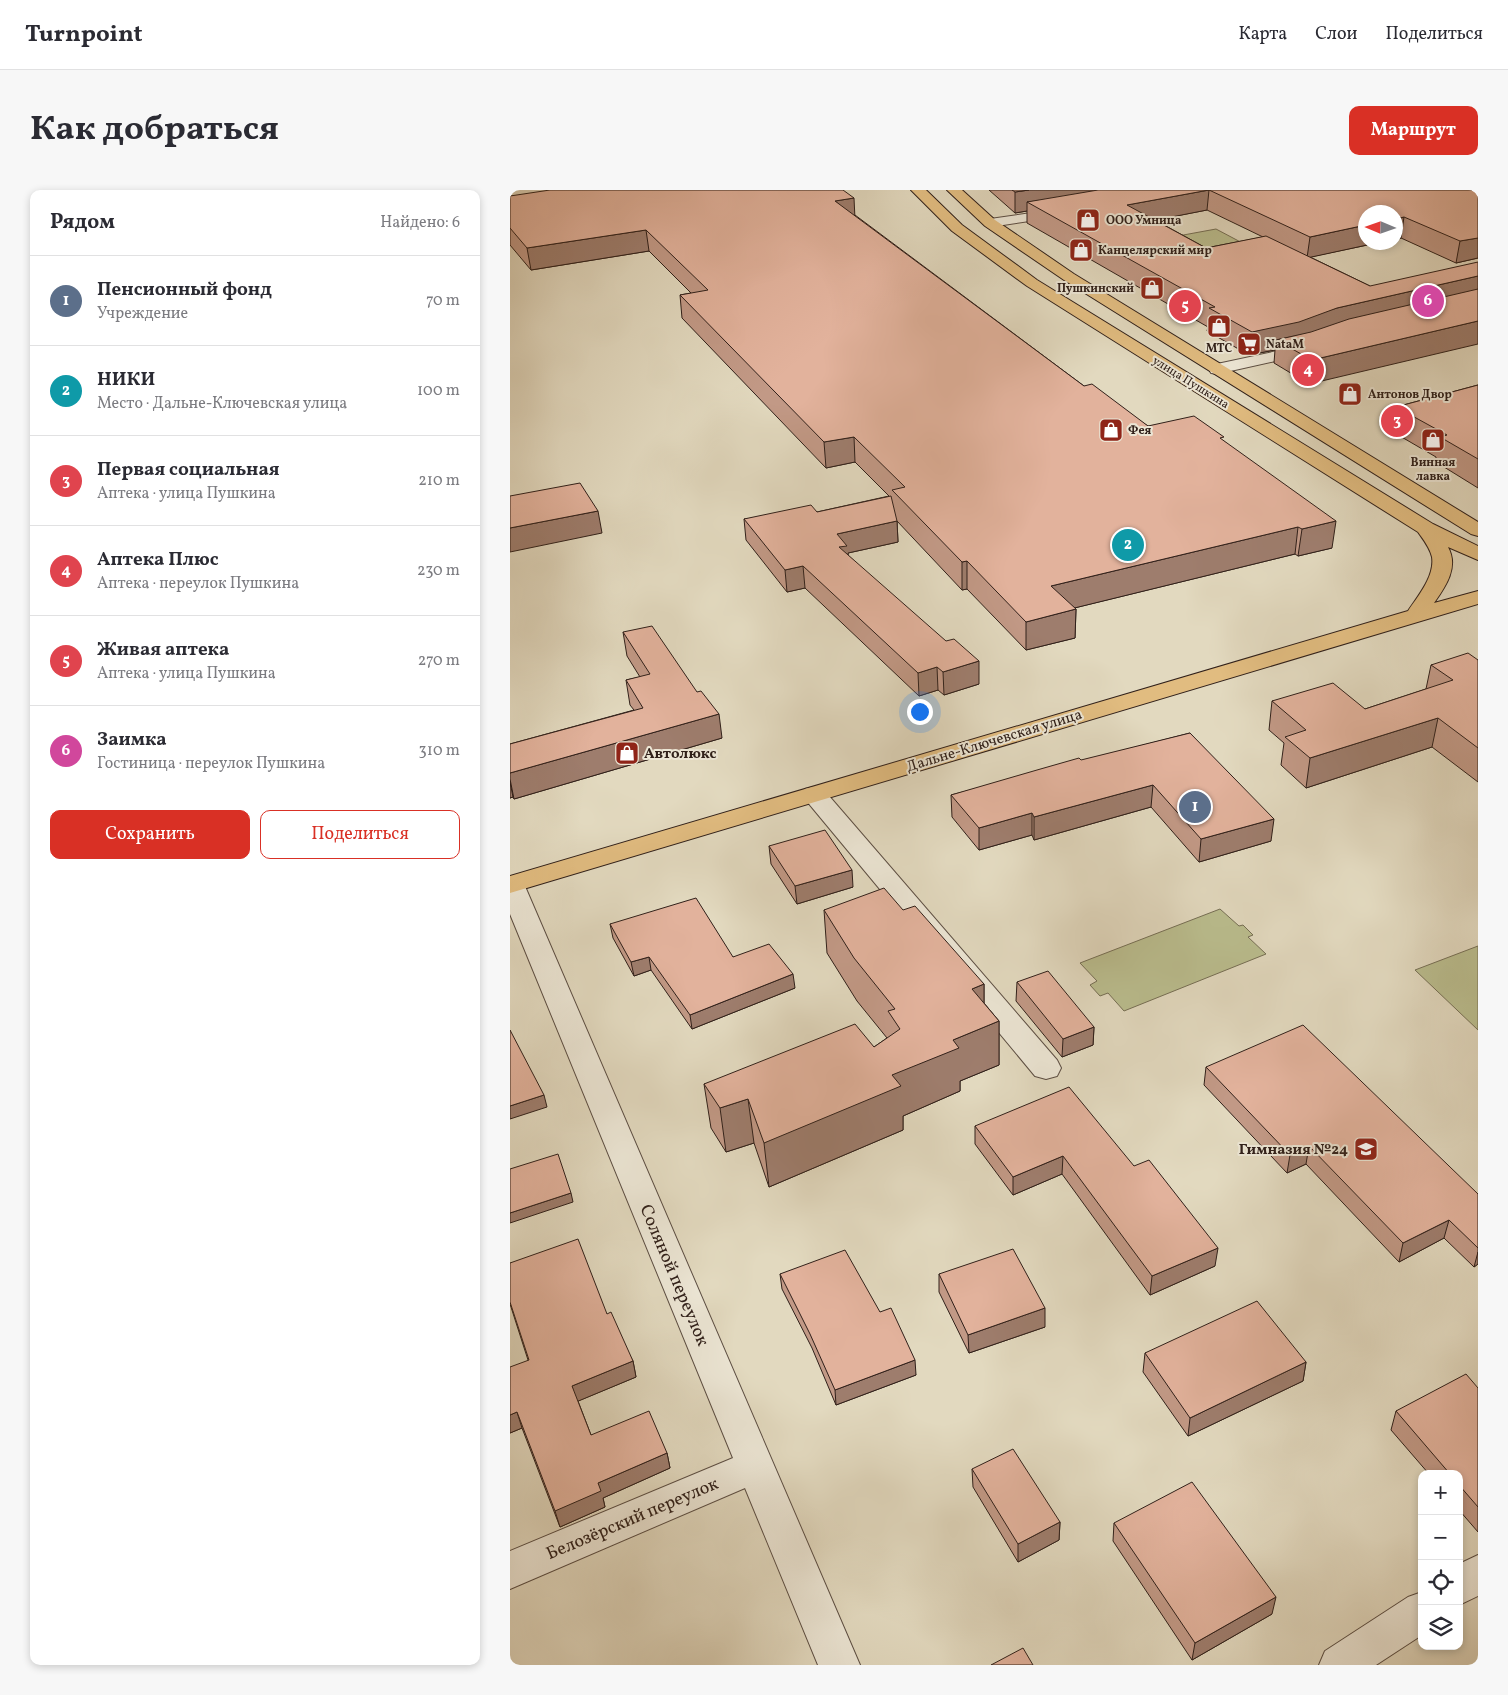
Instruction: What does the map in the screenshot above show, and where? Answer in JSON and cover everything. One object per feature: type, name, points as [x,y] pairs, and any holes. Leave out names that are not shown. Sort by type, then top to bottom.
[{"type":"main road","name":"улица Пушкина","points":[[918,190],[957,228],[1032,283],[1426,528],[1478,554]]},
{"type":"main road","name":"улица Пушкина","points":[[954,190],[990,223],[1069,277],[1478,530]]},
{"type":"main road","points":[[1415,616],[1439,578],[1441,566],[1442,557],[1426,528]]},
{"type":"main road","name":"Дальне-Ключевская улица","points":[[511,885],[1478,598]]},
{"type":"street","points":[[990,223],[1078,209]]},
{"type":"street","points":[[1217,369],[1302,351],[1325,343]]},
{"type":"street","points":[[814,794],[1046,1068]]},
{"type":"street","name":"Соляной переулок","points":[[511,885],[518,922],[787,1538],[839,1665]]},
{"type":"street","name":"Белозёрский переулок","points":[[510,1570],[755,1466]]},
{"type":"street","points":[[1463,1583],[1478,1574]]},
{"type":"street","points":[[1340,1665],[1418,1614]]},
{"type":"green space","points":[[1216,229],[1250,247],[1200,256],[1167,238]]},
{"type":"green space","points":[[1220,909],[1239,926],[1243,925],[1253,935],[1248,937],[1266,954],[1124,1011],[1108,993],[1100,996],[1090,985],[1097,981],[1080,963]]},
{"type":"green space","points":[[1478,946],[1478,1030],[1415,970]]},
{"type":"building","points":[[550,190],[843,190],[854,198],[835,201],[1084,386],[1092,384],[1148,426],[1194,416],[1224,437],[1220,438],[1336,521],[1302,529],[1298,527],[1051,586],[1076,609],[1026,622],[967,561],[962,562],[892,490],[905,487],[854,437],[824,442],[680,295],[708,290],[646,230],[527,248],[510,228],[510,196]]},
{"type":"building","points":[[1012,190],[1029,190],[1015,192]]},
{"type":"building","points":[[1098,190],[1209,190],[1127,205],[1206,248],[1266,236],[1370,286],[1478,262],[1478,276],[1337,308],[1299,322],[1252,332],[1209,308],[1215,307],[1027,202]]},
{"type":"building","points":[[1209,190],[1478,190],[1478,238],[1460,241],[1403,217],[1403,205],[1358,205],[1358,227],[1310,237]]},
{"type":"building","points":[[1478,289],[1478,321],[1312,360],[1276,340],[1311,332],[1349,319]]},
{"type":"building","points":[[1478,385],[1478,459],[1440,437],[1447,435],[1396,407]]},
{"type":"building","points":[[580,483],[598,511],[510,528],[510,496]]},
{"type":"building","points":[[891,496],[897,521],[837,534],[847,546],[839,547],[946,641],[954,639],[979,661],[943,672],[937,667],[918,673],[803,566],[785,570],[744,519],[811,505],[817,512]]},
{"type":"building","points":[[652,626],[697,692],[701,691],[719,714],[510,773],[510,744],[643,708],[626,680],[650,674],[623,632]]},
{"type":"building","points":[[1468,653],[1478,660],[1478,748],[1438,718],[1310,758],[1285,737],[1306,730],[1272,701],[1333,683],[1365,709],[1453,680],[1431,665]]},
{"type":"building","points":[[1190,733],[1274,819],[1201,839],[1153,785],[1034,817],[1032,813],[979,828],[951,795],[1079,758],[1081,760]]},
{"type":"building","points":[[825,830],[852,870],[795,886],[769,846]]},
{"type":"building","points":[[884,888],[903,910],[915,906],[984,984],[972,989],[999,1021],[953,1040],[959,1048],[892,1075],[901,1086],[764,1143],[748,1099],[720,1108],[704,1084],[855,1024],[874,1047],[900,1029],[888,1011],[895,1009],[854,958],[824,910]]},
{"type":"building","points":[[696,898],[733,957],[769,944],[793,974],[690,1015],[649,957],[631,962],[610,924]]},
{"type":"building","points":[[1048,971],[1094,1027],[1063,1039],[1017,982]]},
{"type":"building","points":[[1303,1025],[1478,1194],[1478,1248],[1449,1220],[1403,1243],[1309,1146],[1290,1155],[1206,1067]]},
{"type":"building","points":[[510,1030],[544,1095],[510,1106]]},
{"type":"building","points":[[1069,1087],[1134,1166],[1149,1160],[1218,1248],[1152,1276],[1063,1156],[1013,1177],[975,1126]]},
{"type":"building","points":[[558,1154],[571,1193],[510,1213],[510,1169]]},
{"type":"building","points":[[578,1239],[607,1314],[611,1312],[633,1361],[572,1386],[591,1435],[649,1411],[667,1453],[598,1483],[601,1491],[555,1511],[517,1412],[510,1415],[510,1367],[529,1360],[510,1302],[510,1263]]},
{"type":"building","points":[[1013,1249],[1045,1308],[968,1335],[939,1274]]},
{"type":"building","points":[[845,1250],[880,1312],[891,1308],[915,1360],[835,1390],[780,1274]]},
{"type":"building","points":[[1257,1301],[1306,1362],[1190,1418],[1145,1353]]},
{"type":"building","points":[[1466,1374],[1478,1388],[1478,1507],[1463,1490],[1463,1470],[1447,1470],[1396,1411]]},
{"type":"building","points":[[1013,1449],[1060,1522],[1018,1544],[972,1469]]},
{"type":"building","points":[[1192,1482],[1276,1597],[1195,1643],[1114,1523]]},
{"type":"building","points":[[1023,1648],[1033,1665],[991,1665]]},
{"type":"place","name":"ООО Умница","points":[[1088,220]]},
{"type":"place","name":"Канцелярский мир","points":[[1081,250]]},
{"type":"place","name":"Пушкинский","points":[[1152,288]]},
{"type":"place","name":"Заимка","points":[[1428,301]]},
{"type":"place","name":"Живая аптека","points":[[1185,306]]},
{"type":"place","name":"МТС","points":[[1219,326]]},
{"type":"place","name":"NataM","points":[[1249,344]]},
{"type":"place","name":"Аптека Плюс","points":[[1308,370]]},
{"type":"place","name":"Антонов Двор","points":[[1350,394]]},
{"type":"place","name":"Первая социальная","points":[[1397,421]]},
{"type":"place","name":"Фея","points":[[1111,430]]},
{"type":"place","name":"Винная лавка","points":[[1433,440]]},
{"type":"place","name":"НИКИ","points":[[1128,545]]},
{"type":"place","name":"Автолюкс","points":[[627,753]]},
{"type":"place","name":"Пенсионный фонд","points":[[1195,807]]},
{"type":"place","name":"Гимназия №24","points":[[1366,1149]]}]
